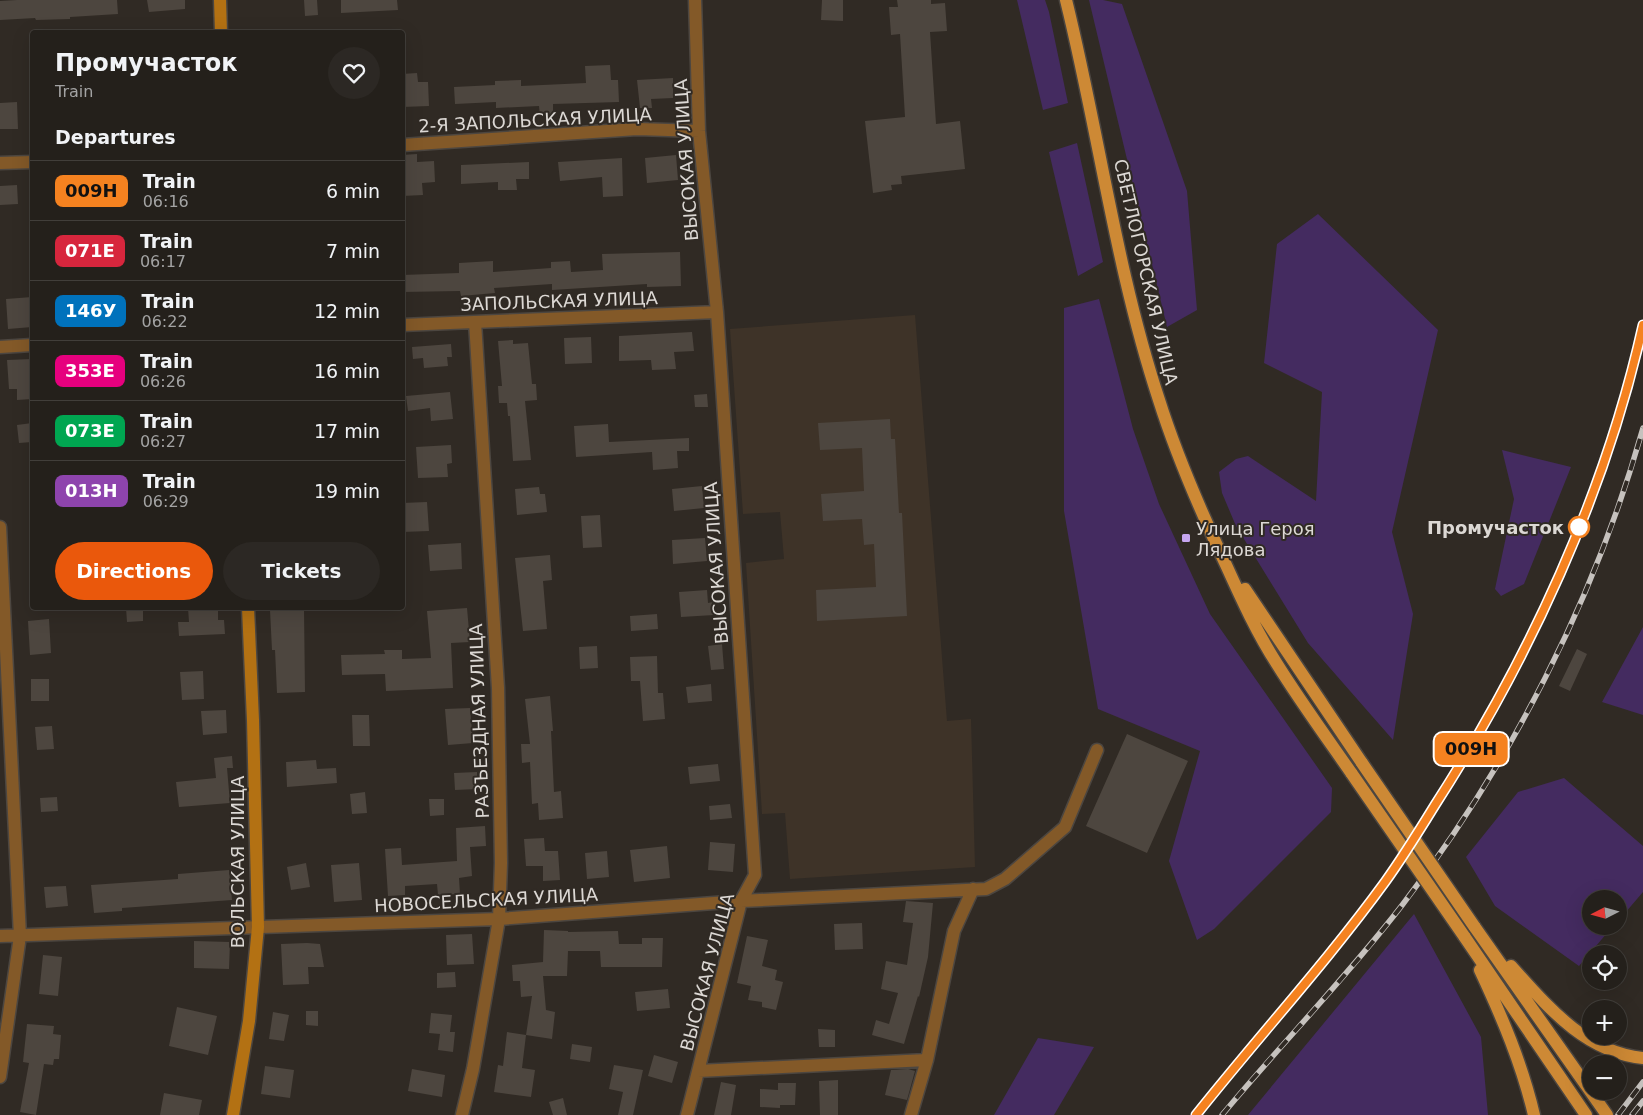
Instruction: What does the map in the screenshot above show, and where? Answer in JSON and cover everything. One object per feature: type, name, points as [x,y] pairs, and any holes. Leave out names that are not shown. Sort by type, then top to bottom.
[{"type":"main road","name":"СВЕТЛОГОРСКАЯ УЛИЦА","points":[[1066,0],[1079,52],[1139,333],[1169,432],[1186,477],[1254,624],[1276,663],[1464,936]]},
{"type":"main road","name":"СВЕТЛОГОРСКАЯ УЛИЦА","points":[[1216,544],[1255,606],[1474,926]]},
{"type":"main road","points":[[1474,926],[1555,1013],[1574,1030],[1600,1046],[1621,1054],[1643,1058]]},
{"type":"main road","points":[[1474,926],[1607,1115]]},
{"type":"main road","points":[[1464,936],[1586,1115]]},
{"type":"main road","points":[[1464,936],[1508,1032],[1534,1115]]},
{"type":"street","points":[[220,0],[221,30]]},
{"type":"street","name":"ВЫСОКАЯ УЛИЦА","points":[[687,1115],[740,901],[754,875],[717,312],[699,131],[695,0]]},
{"type":"street","name":"2-Я ЗАПОЛЬСКАЯ УЛИЦА","points":[[405,145],[637,129],[699,131]]},
{"type":"street","points":[[0,163],[30,162]]},
{"type":"street","name":"ЗАПОЛЬСКАЯ УЛИЦА","points":[[405,325],[717,312]]},
{"type":"street","name":"РАЗЪЕЗДНАЯ УЛИЦА","points":[[462,1115],[473,1069],[499,919],[501,863],[498,688],[475,322]]},
{"type":"street","points":[[0,347],[30,345]]},
{"type":"street","points":[[0,527],[20,936],[0,1078]]},
{"type":"street","name":"ВОЛЬСКАЯ УЛИЦА","points":[[232,1115],[250,1021],[258,927],[248,610]]},
{"type":"street","name":"НОВОСЕЛЬСКАЯ УЛИЦА","points":[[0,936],[499,919],[740,901],[986,889],[1005,879],[1065,827],[1096,750]]},
{"type":"street","points":[[911,1115],[927,1060],[954,931],[973,889]]},
{"type":"street","points":[[698,1072],[927,1060]]},
{"type":"shaded area","points":[[1017,0],[1045,0],[1068,103],[1043,110]]},
{"type":"shaded area","points":[[1089,0],[1103,0],[1122,4],[1187,191],[1197,310],[1167,327]]},
{"type":"shaded area","points":[[1077,143],[1103,262],[1078,276],[1049,152]]},
{"type":"shaded area","points":[[1318,214],[1438,330],[1392,532],[1413,614],[1393,740],[1308,643],[1236,526],[1222,493],[1219,472],[1236,459],[1248,456],[1316,501],[1322,392],[1264,363],[1277,244]]},
{"type":"shaded area","points":[[1099,299],[1133,429],[1159,504],[1210,614],[1332,788],[1331,812],[1214,929],[1197,940],[1169,861],[1200,751],[1098,709],[1064,511],[1064,308]]},
{"type":"shaded area","points":[[915,315],[947,721],[971,719],[975,867],[790,879],[785,813],[762,814],[746,563],[784,559],[780,512],[743,514],[730,329]]},
{"type":"shaded area","points":[[1502,450],[1571,467],[1524,584],[1501,596],[1495,589],[1514,499]]},
{"type":"shaded area","points":[[1643,627],[1643,715],[1602,702]]},
{"type":"shaded area","points":[[1564,778],[1643,846],[1643,892],[1628,910],[1628,890],[1582,890],[1582,935],[1605,935],[1597,945],[1582,945],[1582,962],[1579,966],[1495,906],[1466,857],[1518,792]]},
{"type":"shaded area","points":[[1414,914],[1481,1037],[1488,1115],[1248,1115]]},
{"type":"shaded area","points":[[1038,1038],[1094,1047],[1054,1115],[994,1115]]},
{"type":"building","points":[[117,0],[118,14],[70,17],[70,19],[0,20],[0,1]]},
{"type":"building","points":[[147,0],[185,0],[185,9],[149,12]]},
{"type":"building","points":[[304,0],[317,0],[318,15],[305,16]]},
{"type":"building","points":[[341,0],[397,0],[398,10],[341,13]]},
{"type":"building","points":[[822,0],[843,0],[843,21],[821,20]]},
{"type":"building","points":[[897,0],[931,0],[931,4],[945,3],[947,31],[930,32],[936,124],[960,121],[965,169],[901,176],[902,184],[891,185],[892,190],[873,193],[865,121],[905,117],[900,34],[891,35],[889,7],[898,7]]},
{"type":"building","points":[[610,65],[611,80],[618,80],[619,102],[553,104],[553,115],[540,116],[539,106],[496,108],[496,102],[455,104],[454,87],[495,85],[495,81],[521,80],[521,86],[586,83],[585,66]]},
{"type":"building","points":[[417,73],[418,82],[428,82],[429,106],[405,107],[405,74]]},
{"type":"building","points":[[673,78],[673,98],[651,99],[652,108],[640,108],[637,80]]},
{"type":"building","points":[[17,102],[18,129],[0,129],[0,103]]},
{"type":"building","points":[[417,154],[417,162],[434,161],[435,182],[422,183],[423,195],[405,196],[405,155]]},
{"type":"building","points":[[676,155],[678,180],[647,183],[645,158]]},
{"type":"building","points":[[622,158],[623,196],[603,197],[602,177],[560,181],[558,162]]},
{"type":"building","points":[[529,162],[529,179],[516,179],[517,190],[498,190],[498,182],[461,184],[461,165]]},
{"type":"building","points":[[17,185],[18,204],[0,205],[0,186]]},
{"type":"building","points":[[680,252],[681,286],[647,287],[647,284],[552,290],[552,284],[494,288],[495,293],[461,296],[460,291],[405,292],[405,275],[459,273],[459,263],[493,261],[493,272],[551,268],[551,262],[570,261],[571,272],[603,270],[602,254]]},
{"type":"building","points":[[30,297],[30,327],[8,329],[6,299]]},
{"type":"building","points":[[692,332],[694,351],[674,352],[676,369],[652,370],[651,360],[619,361],[619,336]]},
{"type":"building","points":[[591,337],[592,363],[565,364],[564,338]]},
{"type":"building","points":[[513,340],[513,344],[528,343],[532,384],[536,384],[537,400],[525,401],[531,460],[513,461],[510,416],[508,416],[507,403],[499,403],[498,386],[502,386],[498,341]]},
{"type":"building","points":[[451,344],[452,357],[447,357],[448,366],[424,368],[423,358],[413,359],[412,347]]},
{"type":"building","points":[[30,359],[30,399],[17,400],[17,389],[9,389],[7,360]]},
{"type":"building","points":[[450,392],[453,419],[431,421],[430,408],[408,411],[406,396]]},
{"type":"building","points":[[707,394],[708,407],[695,407],[694,395]]},
{"type":"building","points":[[890,419],[891,439],[895,439],[899,513],[902,513],[907,616],[817,621],[816,590],[876,587],[874,544],[864,545],[862,519],[823,521],[821,494],[864,491],[862,448],[820,450],[818,423]]},
{"type":"building","points":[[30,423],[30,442],[19,443],[17,425]]},
{"type":"building","points":[[608,424],[609,442],[689,438],[689,451],[677,451],[678,468],[653,470],[652,452],[576,457],[574,426]]},
{"type":"building","points":[[451,445],[452,463],[447,464],[448,477],[418,478],[416,447]]},
{"type":"building","points":[[702,486],[704,508],[674,511],[672,489]]},
{"type":"building","points":[[539,487],[540,494],[545,494],[547,512],[517,515],[515,489]]},
{"type":"building","points":[[427,502],[429,531],[405,532],[405,503]]},
{"type":"building","points":[[600,515],[602,547],[583,548],[581,516]]},
{"type":"building","points":[[705,538],[707,561],[673,564],[672,540]]},
{"type":"building","points":[[461,543],[462,569],[430,571],[428,545]]},
{"type":"building","points":[[550,555],[552,580],[543,581],[547,629],[523,631],[515,558]]},
{"type":"building","points":[[707,590],[708,603],[713,602],[714,615],[681,617],[679,592]]},
{"type":"building","points":[[467,608],[470,642],[451,643],[453,688],[386,691],[385,674],[342,675],[341,655],[385,654],[384,650],[402,650],[402,659],[431,658],[427,611]]},
{"type":"building","points":[[126,610],[143,610],[143,621],[127,622]]},
{"type":"building","points":[[188,610],[218,610],[218,620],[224,620],[225,634],[179,636],[178,622],[189,622]]},
{"type":"building","points":[[270,610],[304,610],[305,692],[277,693],[275,650],[272,650]]},
{"type":"building","points":[[657,614],[658,629],[631,631],[630,616]]},
{"type":"building","points":[[49,619],[51,653],[30,655],[28,621]]},
{"type":"building","points":[[722,644],[724,669],[711,670],[708,646]]},
{"type":"building","points":[[597,646],[598,668],[580,669],[579,647]]},
{"type":"building","points":[[1577,649],[1587,654],[1570,691],[1559,686]]},
{"type":"building","points":[[657,656],[658,693],[663,693],[665,719],[643,721],[640,681],[631,681],[630,657]]},
{"type":"building","points":[[203,671],[204,699],[182,700],[180,672]]},
{"type":"building","points":[[31,679],[49,679],[49,701],[31,701]]},
{"type":"building","points":[[711,684],[712,701],[688,703],[686,687]]},
{"type":"building","points":[[550,696],[553,731],[551,731],[554,792],[561,791],[563,818],[539,820],[538,803],[532,804],[530,762],[522,763],[521,744],[530,744],[525,699]]},
{"type":"building","points":[[470,708],[473,743],[448,745],[445,709]]},
{"type":"building","points":[[226,710],[227,733],[203,735],[201,711]]},
{"type":"building","points":[[352,715],[369,715],[370,746],[353,746]]},
{"type":"building","points":[[52,726],[54,749],[37,750],[35,727]]},
{"type":"building","points":[[1127,734],[1188,761],[1147,853],[1086,826]]},
{"type":"building","points":[[232,756],[233,768],[227,768],[230,803],[179,807],[176,782],[216,778],[214,758]]},
{"type":"building","points":[[316,760],[317,769],[336,768],[337,783],[287,787],[286,762]]},
{"type":"building","points":[[718,764],[720,781],[690,784],[688,767]]},
{"type":"building","points":[[477,772],[477,789],[455,790],[454,773]]},
{"type":"building","points":[[365,792],[367,813],[352,814],[350,794]]},
{"type":"building","points":[[57,797],[58,811],[41,812],[40,798]]},
{"type":"building","points":[[429,799],[444,799],[444,815],[430,816]]},
{"type":"building","points":[[730,804],[732,818],[710,820],[709,806]]},
{"type":"building","points":[[485,826],[486,846],[470,847],[472,876],[459,878],[460,894],[438,895],[437,884],[405,886],[405,895],[388,896],[385,849],[401,848],[402,865],[457,861],[456,828]]},
{"type":"building","points":[[544,838],[545,851],[558,851],[560,880],[543,881],[543,866],[526,866],[524,839]]},
{"type":"building","points":[[710,842],[735,844],[733,872],[708,870]]},
{"type":"building","points":[[667,846],[670,878],[634,882],[630,850]]},
{"type":"building","points":[[607,851],[609,877],[587,879],[585,853]]},
{"type":"building","points":[[306,863],[310,887],[291,890],[287,867]]},
{"type":"building","points":[[359,863],[362,900],[334,902],[331,865]]},
{"type":"building","points":[[229,870],[232,900],[122,908],[122,911],[94,913],[91,885],[178,879],[178,874]]},
{"type":"building","points":[[66,886],[68,906],[46,908],[44,887]]},
{"type":"building","points":[[906,901],[933,903],[928,957],[919,997],[904,1044],[872,1035],[876,1020],[889,1024],[898,993],[881,989],[886,961],[907,965],[913,923],[903,922]]},
{"type":"building","points":[[862,923],[863,949],[835,950],[834,924]]},
{"type":"building","points":[[544,930],[568,932],[618,931],[619,944],[642,944],[642,938],[663,938],[662,967],[601,967],[600,951],[568,951],[567,976],[543,976],[546,1010],[555,1012],[552,1039],[526,1035],[532,996],[521,997],[520,981],[513,981],[512,965],[543,962]]},
{"type":"building","points":[[472,934],[474,964],[447,965],[446,935]]},
{"type":"building","points":[[747,936],[768,940],[762,966],[777,970],[775,980],[783,982],[776,1010],[762,1007],[762,1002],[748,1000],[751,986],[737,983]]},
{"type":"building","points":[[194,941],[230,942],[229,969],[194,968]]},
{"type":"building","points":[[281,944],[320,944],[324,967],[308,967],[309,984],[283,985]]},
{"type":"building","points":[[43,955],[62,957],[58,996],[39,994]]},
{"type":"building","points":[[455,972],[456,987],[437,988],[437,973]]},
{"type":"building","points":[[668,989],[670,1008],[637,1011],[635,992]]},
{"type":"building","points":[[177,1007],[217,1016],[208,1055],[169,1046]]},
{"type":"building","points":[[306,1011],[318,1011],[318,1026],[306,1025]]},
{"type":"building","points":[[273,1012],[289,1015],[284,1041],[269,1039]]},
{"type":"building","points":[[431,1013],[452,1015],[450,1032],[455,1032],[453,1052],[438,1050],[440,1034],[429,1033]]},
{"type":"building","points":[[27,1024],[54,1026],[53,1034],[61,1035],[59,1059],[54,1059],[53,1065],[44,1064],[36,1115],[20,1112],[29,1063],[23,1062]]},
{"type":"building","points":[[818,1029],[835,1030],[835,1047],[819,1047]]},
{"type":"building","points":[[507,1032],[526,1035],[522,1068],[535,1070],[531,1097],[494,1092],[498,1065],[503,1066]]},
{"type":"building","points":[[572,1044],[592,1047],[590,1062],[570,1059]]},
{"type":"building","points":[[654,1055],[678,1062],[672,1083],[648,1076]]},
{"type":"building","points":[[614,1065],[643,1070],[633,1115],[618,1115],[623,1092],[609,1089]]},
{"type":"building","points":[[265,1066],[294,1070],[290,1098],[261,1094]]},
{"type":"building","points":[[412,1069],[445,1075],[442,1097],[408,1091]]},
{"type":"building","points":[[908,1069],[915,1071],[907,1100],[885,1095],[891,1070]]},
{"type":"building","points":[[838,1080],[838,1115],[820,1115],[819,1081]]},
{"type":"building","points":[[721,1082],[736,1085],[731,1115],[714,1115]]},
{"type":"building","points":[[778,1083],[796,1083],[795,1105],[780,1105],[780,1108],[760,1107],[760,1089],[778,1090]]},
{"type":"building","points":[[164,1093],[202,1100],[199,1115],[160,1115]]},
{"type":"building","points":[[563,1098],[567,1115],[553,1115],[549,1102]]},
{"type":"railway","points":[[1196,1115],[1384,883],[1474,744],[1524,652],[1566,560],[1606,455],[1643,325]]},
{"type":"railway","points":[[1222,1115],[1337,984],[1403,904],[1442,850],[1514,737],[1574,617],[1600,555],[1623,492],[1643,428]]},
{"type":"railway","points":[[1618,1115],[1643,1082]]},
{"type":"railway","points":[[1632,1115],[1643,1101]]},
{"type":"train","name":"009Н","points":[[1196,1115],[1384,883],[1417,835],[1474,744],[1524,652],[1566,560],[1606,455],[1643,325]]},
{"type":"place","name":"Промучасток","points":[[1579,527]]},
{"type":"place","name":"Улица Героя Лядова","points":[[1186,538]]}]
